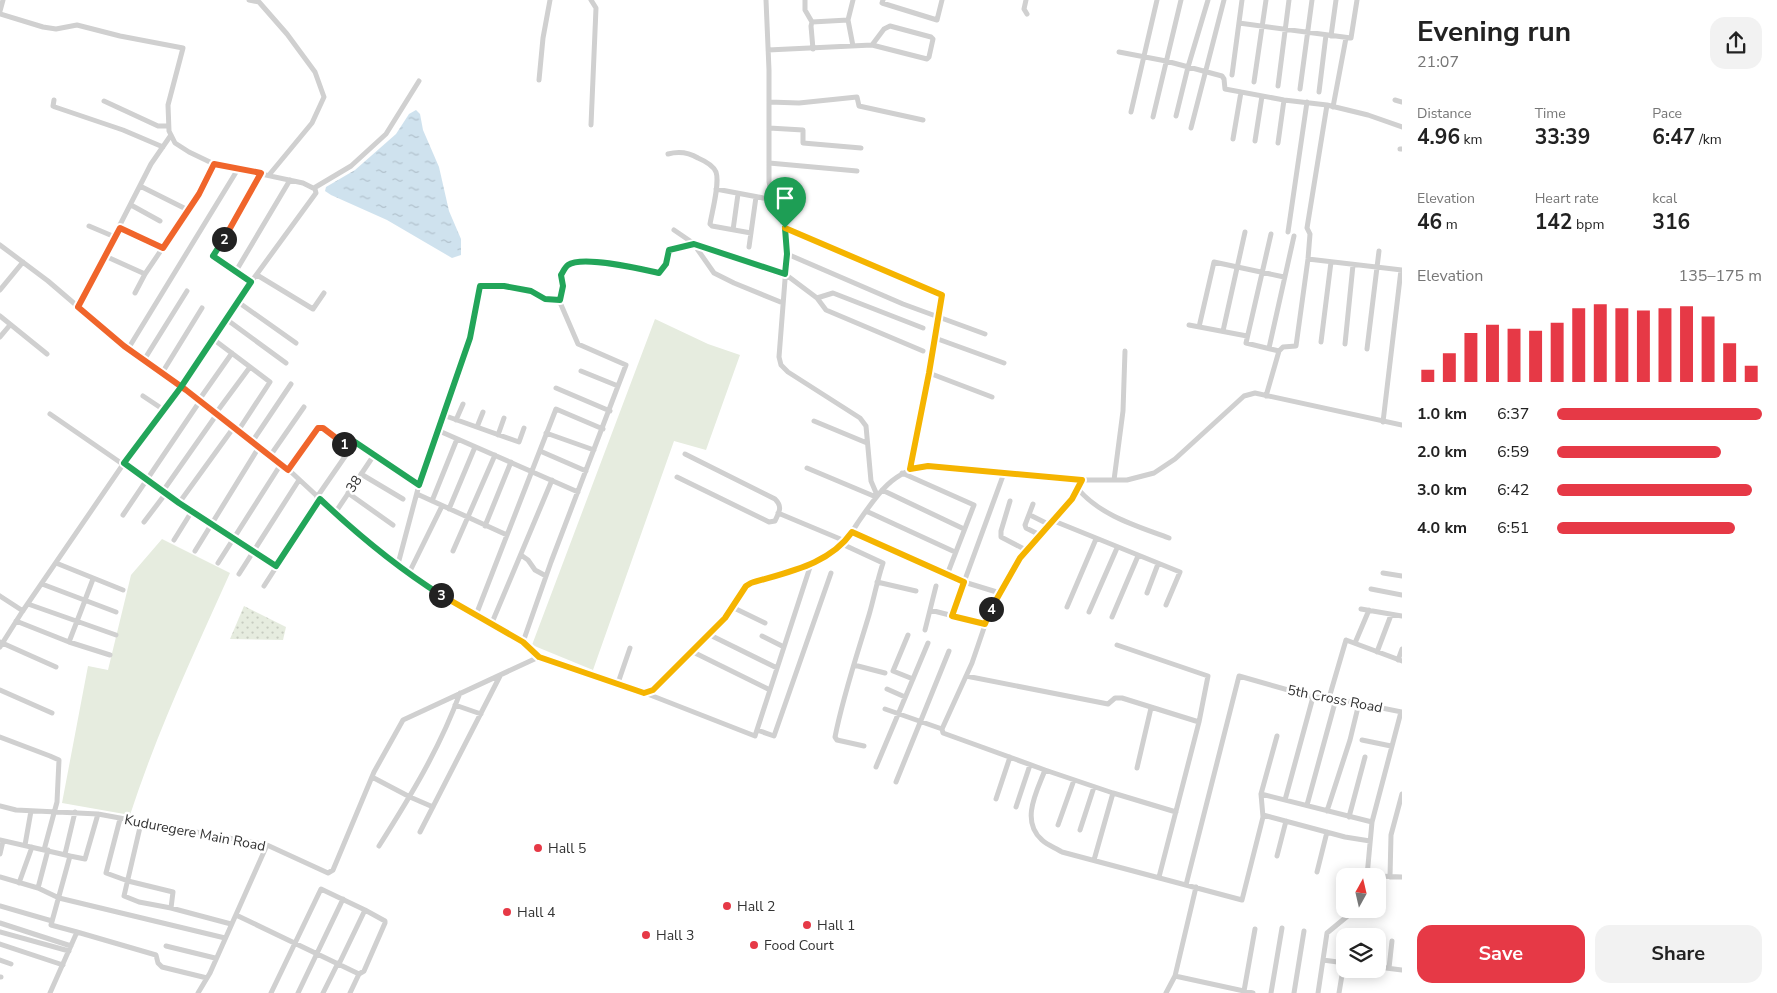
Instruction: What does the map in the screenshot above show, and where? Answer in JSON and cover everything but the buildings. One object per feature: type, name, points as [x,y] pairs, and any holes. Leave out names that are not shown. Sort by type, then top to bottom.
[{"type":"street","points":[[3,0],[0,13],[43,27],[56,29],[77,25],[120,36],[183,48],[168,105],[168,126],[175,143],[214,164],[290,180],[315,191]]},
{"type":"street","points":[[249,0],[259,2],[288,34],[315,72],[324,97],[312,123],[269,175]]},
{"type":"street","points":[[539,80],[543,38],[550,0]]},
{"type":"street","points":[[591,0],[596,8],[591,125]]},
{"type":"street","points":[[766,0],[769,182],[785,228],[787,254],[779,358],[781,365],[788,372],[860,418],[866,426],[871,481],[878,494]]},
{"type":"street","points":[[805,0],[805,10],[812,22],[813,48]]},
{"type":"street","points":[[852,0],[848,20],[853,46]]},
{"type":"street","points":[[882,0],[882,3],[937,20],[942,0]]},
{"type":"street","points":[[1026,0],[1024,9],[1028,14]]},
{"type":"street","points":[[1131,112],[1157,0]]},
{"type":"street","points":[[1153,117],[1181,0]]},
{"type":"street","points":[[1176,116],[1208,0]]},
{"type":"street","points":[[1191,128],[1224,0]]},
{"type":"street","points":[[1232,76],[1242,0]]},
{"type":"street","points":[[1254,82],[1266,0]]},
{"type":"street","points":[[1278,86],[1289,0]]},
{"type":"street","points":[[1300,89],[1312,0]]},
{"type":"street","points":[[1318,92],[1336,0]]},
{"type":"street","points":[[1239,23],[1351,38],[1357,0]]},
{"type":"street","points":[[812,22],[848,20]]},
{"type":"street","points":[[768,50],[872,45],[927,59],[933,40],[931,37],[890,26],[884,29],[872,45]]},
{"type":"street","points":[[1333,107],[1346,38]]},
{"type":"street","points":[[1119,52],[1166,61],[1222,76],[1225,89],[1284,100],[1327,105],[1368,115],[1402,127]]},
{"type":"street","points":[[56,667],[1,644],[124,463],[181,387],[315,191],[351,166],[386,134],[419,81]]},
{"type":"street","points":[[1233,139],[1241,92]]},
{"type":"street","points":[[1255,141],[1262,96]]},
{"type":"street","points":[[769,102],[799,103],[857,97],[859,106],[923,120]]},
{"type":"street","points":[[54,100],[53,106],[55,107],[123,130],[162,147]]},
{"type":"street","points":[[1278,144],[1284,100]]},
{"type":"street","points":[[1395,100],[1402,102]]},
{"type":"street","points":[[104,101],[158,126],[168,126]]},
{"type":"street","points":[[1288,232],[1307,102]]},
{"type":"street","points":[[1266,396],[1279,351],[1282,348],[1296,346],[1308,259],[1310,234],[1307,228],[1327,105]]},
{"type":"street","points":[[769,128],[803,130],[803,143],[861,148]]},
{"type":"street","points":[[78,307],[151,164],[171,135]]},
{"type":"street","points":[[668,154],[677,151],[686,153],[708,163],[716,171],[718,179],[710,224],[714,227],[751,233]]},
{"type":"street","points":[[769,163],[857,170]]},
{"type":"street","points":[[135,293],[145,274],[199,194],[214,164]]},
{"type":"street","points":[[128,349],[238,169]]},
{"type":"street","points":[[251,282],[212,256],[261,173]]},
{"type":"street","points":[[236,271],[290,180]]},
{"type":"street","points":[[140,186],[188,210]]},
{"type":"street","points":[[716,190],[774,200]]},
{"type":"street","points":[[733,230],[738,194]]},
{"type":"street","points":[[749,248],[756,196]]},
{"type":"street","points":[[131,205],[160,222]]},
{"type":"street","points":[[89,226],[115,237]]},
{"type":"street","points":[[120,228],[163,248]]},
{"type":"street","points":[[785,228],[942,295],[910,469]]},
{"type":"street","points":[[674,230],[694,244],[785,274],[817,298],[826,310],[923,351]]},
{"type":"street","points":[[1223,332],[1245,232]]},
{"type":"street","points":[[1271,234],[1246,343],[1279,351]]},
{"type":"street","points":[[1269,348],[1294,236]]},
{"type":"street","points":[[0,244],[128,349],[200,401],[288,470],[335,513],[420,582],[523,642],[539,657],[644,693],[755,736],[811,564]]},
{"type":"street","points":[[523,642],[626,365],[578,344],[560,300],[563,286],[561,275],[569,264],[585,261],[633,267],[659,273],[666,264],[669,250],[694,244]]},
{"type":"street","points":[[694,244],[714,273],[782,303]]},
{"type":"street","points":[[1367,349],[1380,251]]},
{"type":"street","points":[[787,254],[903,304],[986,334]]},
{"type":"street","points":[[105,256],[145,274]]},
{"type":"street","points":[[1308,259],[1401,270],[1399,316],[1383,422]]},
{"type":"street","points":[[0,290],[2,284],[22,262]]},
{"type":"street","points":[[1199,327],[1214,262],[1284,277]]},
{"type":"street","points":[[1322,342],[1330,262]]},
{"type":"street","points":[[1345,344],[1354,265]]},
{"type":"street","points":[[257,274],[313,309],[324,292]]},
{"type":"street","points":[[398,564],[419,485],[470,338],[480,286],[504,286],[531,291],[545,299],[560,300]]},
{"type":"street","points":[[144,360],[187,290]]},
{"type":"street","points":[[817,298],[833,293],[923,328]]},
{"type":"street","points":[[238,302],[296,343]]},
{"type":"street","points":[[162,373],[202,308]]},
{"type":"street","points":[[0,316],[47,354]]},
{"type":"street","points":[[226,319],[286,363]]},
{"type":"street","points":[[0,337],[10,324]]},
{"type":"street","points":[[1189,325],[1247,336]]},
{"type":"street","points":[[935,338],[1004,363]]},
{"type":"street","points":[[179,503],[269,386],[270,382],[213,339]]},
{"type":"street","points":[[1114,480],[1123,411],[1125,351]]},
{"type":"street","points":[[123,515],[232,353]]},
{"type":"street","points":[[144,522],[216,414],[250,367]]},
{"type":"street","points":[[581,371],[618,386]]},
{"type":"street","points":[[929,373],[992,397]]},
{"type":"street","points":[[252,442],[291,384]]},
{"type":"street","points":[[556,388],[610,411]]},
{"type":"street","points":[[644,693],[653,690],[725,618],[746,586],[811,564],[844,543],[878,494],[910,469],[928,466],[1082,480],[1127,480],[1154,473],[1175,459],[1244,396],[1255,394],[1402,425]]},
{"type":"street","points":[[143,396],[164,410]]},
{"type":"street","points":[[456,420],[463,404]]},
{"type":"street","points":[[270,456],[304,407]]},
{"type":"street","points":[[476,616],[556,409],[603,429]]},
{"type":"street","points":[[477,427],[483,412]]},
{"type":"street","points":[[50,414],[124,463],[179,503],[276,566]]},
{"type":"street","points":[[443,415],[518,442],[524,428]]},
{"type":"street","points":[[498,435],[504,418]]},
{"type":"street","points":[[814,421],[867,442]]},
{"type":"street","points":[[288,470],[318,428],[323,428],[351,449]]},
{"type":"street","points":[[437,430],[578,492]]},
{"type":"street","points":[[546,434],[594,450]]},
{"type":"street","points":[[432,501],[457,439]]},
{"type":"street","points":[[264,586],[355,442],[419,485]]},
{"type":"street","points":[[195,551],[259,447]]},
{"type":"street","points":[[449,509],[475,447]]},
{"type":"street","points":[[540,451],[586,471]]},
{"type":"street","points":[[677,478],[769,522],[775,521],[781,507],[780,503],[775,499],[685,454]]},
{"type":"street","name":"38","points":[[335,513],[374,455]]},
{"type":"street","points":[[453,551],[495,455]]},
{"type":"street","points":[[485,526],[512,462]]},
{"type":"street","points":[[218,563],[280,464]]},
{"type":"street","points":[[807,468],[964,529]]},
{"type":"street","points":[[952,616],[1004,473]]},
{"type":"street","points":[[361,474],[403,499]]},
{"type":"street","points":[[902,474],[974,505],[947,575]]},
{"type":"street","points":[[239,574],[299,480]]},
{"type":"street","points":[[491,624],[552,480]]},
{"type":"street","points":[[942,729],[966,676],[985,624],[1000,593],[1020,558],[1052,523],[1078,489],[1082,480]]},
{"type":"street","points":[[1078,489],[1085,498],[1106,513],[1169,538]]},
{"type":"street","points":[[348,493],[393,525]]},
{"type":"street","points":[[417,494],[507,535]]},
{"type":"street","points":[[1010,501],[1001,530],[1001,537],[1026,550]]},
{"type":"street","points":[[1033,504],[1025,525],[1026,528],[1040,535]]},
{"type":"street","points":[[409,573],[442,506]]},
{"type":"street","points":[[174,540],[192,511]]},
{"type":"street","points":[[866,511],[955,552]]},
{"type":"street","points":[[778,513],[844,543],[883,564],[835,738],[864,746]]},
{"type":"street","points":[[1030,515],[1180,572],[1166,605]]},
{"type":"street","points":[[852,532],[947,575],[1000,593]]},
{"type":"street","points":[[1067,607],[1096,539]]},
{"type":"street","points":[[1089,612],[1117,548]]},
{"type":"street","points":[[521,555],[528,560],[534,570],[546,576]]},
{"type":"street","points":[[1112,616],[1138,556]]},
{"type":"street","points":[[56,563],[123,590]]},
{"type":"street","points":[[1147,593],[1158,564]]},
{"type":"street","points":[[757,730],[774,736],[831,573]]},
{"type":"street","points":[[1383,573],[1402,576]]},
{"type":"street","points":[[69,642],[93,579]]},
{"type":"street","points":[[877,582],[916,591]]},
{"type":"street","points":[[42,584],[85,602],[116,612]]},
{"type":"street","points":[[925,630],[936,586]]},
{"type":"street","points":[[1371,589],[1402,595]]},
{"type":"street","points":[[0,596],[23,611]]},
{"type":"street","points":[[28,604],[116,635]]},
{"type":"street","points":[[732,607],[765,623]]},
{"type":"street","points":[[1361,609],[1402,616]]},
{"type":"street","points":[[930,610],[985,624]]},
{"type":"street","points":[[1355,643],[1369,610]]},
{"type":"street","points":[[1377,652],[1391,614]]},
{"type":"street","points":[[16,622],[110,655]]},
{"type":"street","points":[[708,634],[777,668]]},
{"type":"street","points":[[908,635],[893,671],[913,679]]},
{"type":"street","points":[[762,636],[784,647]]},
{"type":"street","points":[[1329,698],[1346,640],[1400,660],[1402,649]]},
{"type":"street","points":[[876,767],[928,642]]},
{"type":"street","points":[[1117,645],[1208,676],[1199,722],[1159,877]]},
{"type":"street","points":[[615,683],[619,680],[630,648]]},
{"type":"street","points":[[691,651],[770,690]]},
{"type":"street","points":[[896,782],[949,651]]},
{"type":"street","name":"Kuduregere Main Road","points":[[0,806],[16,810],[98,814],[268,845],[328,873],[333,870],[372,777],[403,720],[539,657]]},
{"type":"street","points":[[854,666],[886,673]]},
{"type":"street","points":[[420,832],[500,676]]},
{"type":"street","points":[[966,676],[1108,704],[1116,698],[1122,698],[1199,722]]},
{"type":"street","name":"5th Cross Road","points":[[1186,884],[1239,676],[1313,697],[1336,699],[1401,712]]},
{"type":"street","points":[[887,689],[905,697]]},
{"type":"street","points":[[0,690],[52,713]]},
{"type":"street","points":[[379,846],[410,797],[441,739],[460,693]]},
{"type":"street","points":[[1286,800],[1313,697]]},
{"type":"street","points":[[1307,805],[1336,699]]},
{"type":"street","points":[[1327,811],[1350,740],[1359,703]]},
{"type":"street","points":[[455,705],[480,714]]},
{"type":"street","points":[[1137,768],[1152,708]]},
{"type":"street","points":[[885,709],[942,729],[943,733],[949,736],[1030,765],[1176,812]]},
{"type":"street","points":[[1368,868],[1372,822],[1390,746],[1401,712]]},
{"type":"street","points":[[1045,770],[1030,814],[1034,830],[1041,840],[1062,852],[1242,900],[1255,854],[1263,815],[1261,794],[1278,736]]},
{"type":"street","points":[[0,737],[59,760],[57,802],[38,888]]},
{"type":"street","points":[[1362,740],[1390,746]]},
{"type":"street","points":[[1350,817],[1366,756]]},
{"type":"street","points":[[996,799],[1010,757]]},
{"type":"street","points":[[1016,807],[1030,765]]},
{"type":"street","points":[[372,777],[433,807]]},
{"type":"street","points":[[1058,825],[1074,780]]},
{"type":"street","points":[[1080,830],[1094,787]]},
{"type":"street","points":[[1094,860],[1114,793]]},
{"type":"street","points":[[1261,794],[1372,822]]},
{"type":"street","points":[[1390,877],[1391,835],[1400,808],[1402,794]]},
{"type":"street","points":[[25,845],[32,811]]},
{"type":"street","points":[[75,812],[59,898],[51,925],[156,955],[162,967],[207,978]]},
{"type":"street","points":[[0,854],[2,840],[85,859],[98,814]]},
{"type":"street","points":[[1263,815],[1370,841]]},
{"type":"street","points":[[120,819],[106,873],[128,881],[173,892],[171,908]]},
{"type":"street","points":[[1278,856],[1286,821]]},
{"type":"street","points":[[141,823],[124,896],[139,902],[171,908],[231,924]]},
{"type":"street","points":[[1317,872],[1327,832]]},
{"type":"street","points":[[198,993],[207,978],[268,845]]},
{"type":"street","points":[[19,883],[32,847]]},
{"type":"street","points":[[0,877],[38,888],[59,898],[225,938]]},
{"type":"street","points":[[1386,877],[1402,877]]},
{"type":"street","points":[[1166,993],[1175,976],[1196,887]]},
{"type":"street","points":[[271,993],[321,889],[386,921],[364,971],[359,974],[350,993]]},
{"type":"street","points":[[298,993],[343,899]]},
{"type":"street","points":[[0,906],[52,921]]},
{"type":"street","points":[[324,993],[365,910]]},
{"type":"street","points":[[236,915],[359,974]]},
{"type":"street","points":[[1318,993],[1327,933],[1345,918]]},
{"type":"street","points":[[0,923],[70,948]]},
{"type":"street","points":[[1270,993],[1282,928]]},
{"type":"street","points":[[1244,991],[1255,929]]},
{"type":"street","points":[[1294,993],[1304,931]]},
{"type":"street","points":[[0,932],[70,948]]},
{"type":"street","points":[[50,993],[77,932]]},
{"type":"street","points":[[1389,968],[1392,941]]},
{"type":"street","points":[[0,944],[63,965]]},
{"type":"street","points":[[166,946],[215,958]]},
{"type":"street","points":[[0,960],[11,964]]},
{"type":"street","points":[[1323,960],[1336,962]]},
{"type":"street","points":[[1386,968],[1402,970]]},
{"type":"street","points":[[1175,976],[1253,993]]},
{"type":"street","points":[[1339,993],[1341,978]]},
{"type":"shaded area","points":[[655,319],[708,344],[740,355],[706,450],[674,441],[593,670],[532,645]]},
{"type":"shaded area","points":[[162,539],[230,573],[164,723],[130,815],[62,803],[88,666],[108,670],[131,575]]},
{"type":"shaded area","points":[[244,606],[286,627],[283,640],[230,639]]},
{"type":"water","points":[[416,110],[420,114],[423,130],[439,167],[449,211],[461,239],[461,255],[452,258],[387,220],[325,191],[326,187],[355,170],[396,134],[409,114]]},
{"type":"place","name":"Hall 5","points":[[538,848]]},
{"type":"place","name":"Hall 2","points":[[727,906]]},
{"type":"place","name":"Hall 4","points":[[507,912]]},
{"type":"place","name":"Hall 1","points":[[807,925]]},
{"type":"place","name":"Hall 3","points":[[646,935]]},
{"type":"place","name":"Food Court","points":[[754,945]]},
{"type":"route","points":[[785,228],[787,254],[785,274],[694,244],[669,250],[666,264],[659,273],[633,267],[585,261],[569,264],[561,275],[563,286],[560,300],[545,299],[531,291],[504,286],[480,286],[470,338],[419,485],[355,442],[351,449],[323,428],[318,428],[288,470],[186,390],[181,387],[124,346],[78,307],[120,228],[163,248],[199,194],[214,164],[261,173],[213,256],[251,282],[181,387],[124,463],[179,503],[276,566],[320,499],[344,522],[420,582],[523,642],[539,657],[644,693],[653,690],[725,618],[746,586],[814,563],[844,543],[852,532],[964,582],[952,616],[985,624],[1020,558],[1072,499],[1082,480],[928,466],[910,469],[942,295],[785,228]]}]
